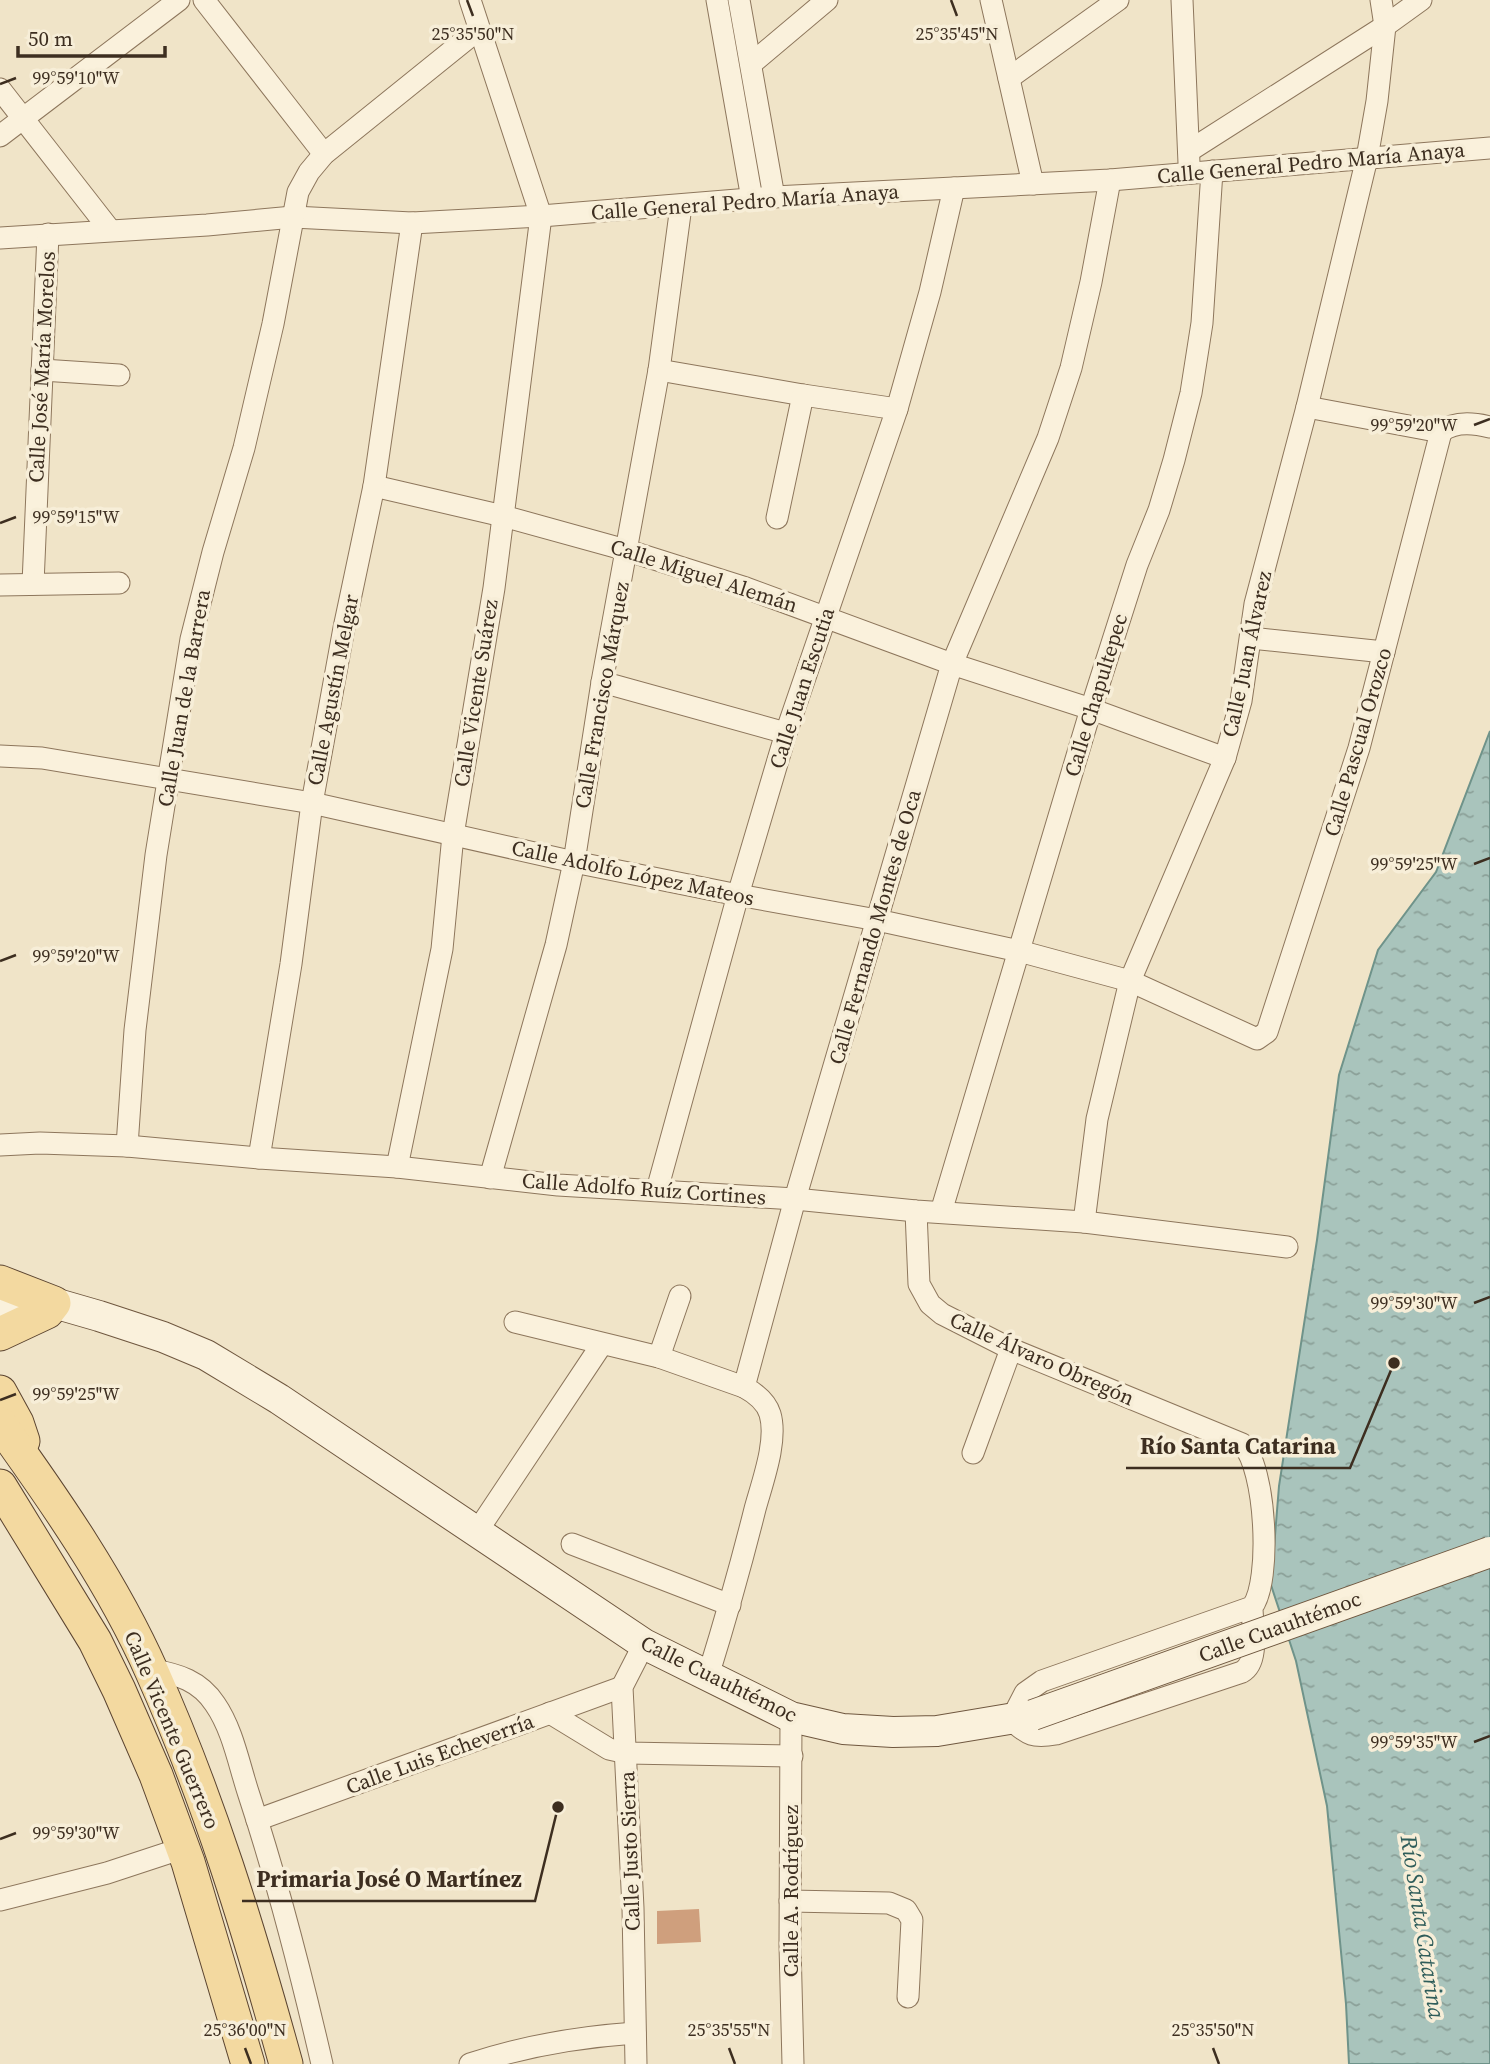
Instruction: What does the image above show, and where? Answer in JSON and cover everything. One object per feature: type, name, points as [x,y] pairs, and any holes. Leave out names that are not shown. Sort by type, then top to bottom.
[{"type":"main road","points":[[0,1282],[54,1303],[47,1312],[0,1334]]},
{"type":"main road","points":[[0,1392],[17,1423],[27,1461]]},
{"type":"main road","name":"Calle Vicente Guerrero","points":[[0,1424],[27,1461],[110,1592],[152,1670],[195,1772],[222,1846],[259,1966],[285,2064]]},
{"type":"main road","name":"Calle Vicente Guerrero","points":[[0,1486],[95,1642],[156,1775],[183,1848],[248,2064]]},
{"type":"street","points":[[0,136],[178,0]]},
{"type":"street","points":[[204,0],[324,154]]},
{"type":"street","points":[[470,0],[541,216]]},
{"type":"street","points":[[718,0],[752,199]]},
{"type":"street","points":[[739,0],[774,197]]},
{"type":"street","points":[[751,64],[827,0]]},
{"type":"street","points":[[991,0],[1033,184]]},
{"type":"street","points":[[1009,78],[1118,0]]},
{"type":"street","points":[[1182,0],[1189,162]]},
{"type":"street","name":"Calle Juan Álvarez","points":[[1084,1222],[1097,1119],[1130,981],[1226,758],[1241,701],[1255,604],[1307,407],[1367,158],[1377,101],[1385,26],[1381,0]]},
{"type":"street","points":[[1189,162],[1421,0]]},
{"type":"street","name":"Calle Juan de la Barrera","points":[[127,1146],[135,1030],[156,855],[191,639],[244,448],[274,324],[298,192],[309,172],[324,154],[479,29]]},
{"type":"street","points":[[0,89],[110,230]]},
{"type":"street","name":"Calle General Pedro María Anaya","points":[[0,238],[293,217],[412,223],[541,216],[774,197],[1110,180],[1189,162],[1212,171],[1490,148]]},
{"type":"street","name":"Calle Chapultepec","points":[[941,1212],[1091,709],[1137,565],[1159,510],[1191,393],[1203,310],[1212,171]]},
{"type":"street","name":"Calle Fernando Montes de Oca","points":[[744,1387],[795,1199],[952,664],[1048,438],[1072,368],[1110,180]]},
{"type":"street","name":"Calle Juan Escutia","points":[[657,1190],[738,895],[786,733],[898,409],[930,292],[954,188]]},
{"type":"street","name":"Calle Francisco Márquez","points":[[490,1178],[556,945],[574,862],[602,682],[659,370],[681,206]]},
{"type":"street","name":"Calle Vicente Suárez","points":[[397,1167],[438,972],[453,835],[494,588],[541,216]]},
{"type":"street","name":"Calle Agustín Melgar","points":[[259,1158],[312,803],[344,628],[374,486],[412,223]]},
{"type":"street","name":"Calle José María Morelos","points":[[33,584],[48,234]]},
{"type":"street","points":[[41,370],[119,376]]},
{"type":"street","points":[[659,370],[898,409]]},
{"type":"street","points":[[777,518],[803,395]]},
{"type":"street","points":[[1307,407],[1441,432],[1447,427],[1460,424],[1490,427]]},
{"type":"street","name":"Calle Pascual Orozco","points":[[1252,1038],[1264,1036],[1267,1032],[1359,748],[1441,432]]},
{"type":"street","name":"Calle Miguel Alemán","points":[[374,486],[503,516],[626,550],[825,616],[952,664],[1091,709],[1226,758]]},
{"type":"street","points":[[0,585],[119,583]]},
{"type":"street","points":[[1251,638],[1384,652]]},
{"type":"street","points":[[602,682],[786,733]]},
{"type":"street","name":"Calle Adolfo López Mateos","points":[[0,756],[43,758],[312,803],[574,862],[877,920],[1019,951],[1130,981],[1252,1038]]},
{"type":"street","name":"Calle Adolfo Ruíz Cortines","points":[[0,1144],[127,1146],[397,1167],[558,1185],[795,1199],[916,1211],[1084,1222],[1287,1247]]},
{"type":"street","name":"Calle Álvaro Obregón","points":[[916,1211],[917,1274],[930,1304],[942,1314],[1011,1349],[1245,1447],[1251,1456],[1265,1517],[1260,1586],[1252,1607]]},
{"type":"street","points":[[0,1294],[54,1303]]},
{"type":"street","points":[[659,1357],[680,1296]]},
{"type":"street","points":[[0,1309],[54,1303]]},
{"type":"street","name":"Calle Cuauhtémoc","points":[[54,1303],[136,1328],[206,1355],[279,1399],[644,1644],[791,1717],[843,1729],[937,1731],[1022,1717],[1490,1552]]},
{"type":"street","points":[[515,1322],[659,1357],[744,1387],[757,1394],[770,1413],[771,1434],[767,1461],[730,1605],[708,1676]]},
{"type":"street","points":[[476,1533],[602,1344]]},
{"type":"street","points":[[973,1453],[1011,1349]]},
{"type":"street","points":[[572,1544],[730,1605]]},
{"type":"street","points":[[1252,1607],[1252,1659],[1249,1668],[1242,1672],[1056,1734],[1039,1737],[1028,1735],[1022,1717],[1025,1693],[1042,1681],[1252,1607]]},
{"type":"street","points":[[622,1687],[644,1644]]},
{"type":"street","points":[[152,1670],[190,1679],[215,1703],[225,1722],[299,1962],[322,2064]]},
{"type":"street","name":"Calle Luis Echeverría","points":[[257,1820],[622,1687]]},
{"type":"street","name":"Calle Justo Sierra","points":[[622,1687],[627,1753],[636,2064]]},
{"type":"street","points":[[550,1713],[609,1749],[627,1753],[792,1756]]},
{"type":"street","name":"Calle A. Rodríguez","points":[[791,1717],[793,2064]]},
{"type":"street","points":[[0,1900],[107,1873],[183,1848]]},
{"type":"street","points":[[790,1901],[890,1903],[906,1910],[912,1920],[908,1997]]},
{"type":"street","points":[[476,2063],[577,2038],[635,2033]]},
{"type":"water","name":"Río Santa Catarina","points":[[1490,731],[1490,2064],[1349,2064],[1346,2004],[1327,1806],[1296,1661],[1271,1585],[1279,1486],[1339,1075],[1378,950],[1436,872]]},
{"type":"building","points":[[699,1909],[701,1942],[657,1944],[657,1911]]},
{"type":"place","name":"Río Santa Catarina","points":[[1394,1363]]},
{"type":"place","name":"Primaria José O Martínez","points":[[558,1807]]}]
